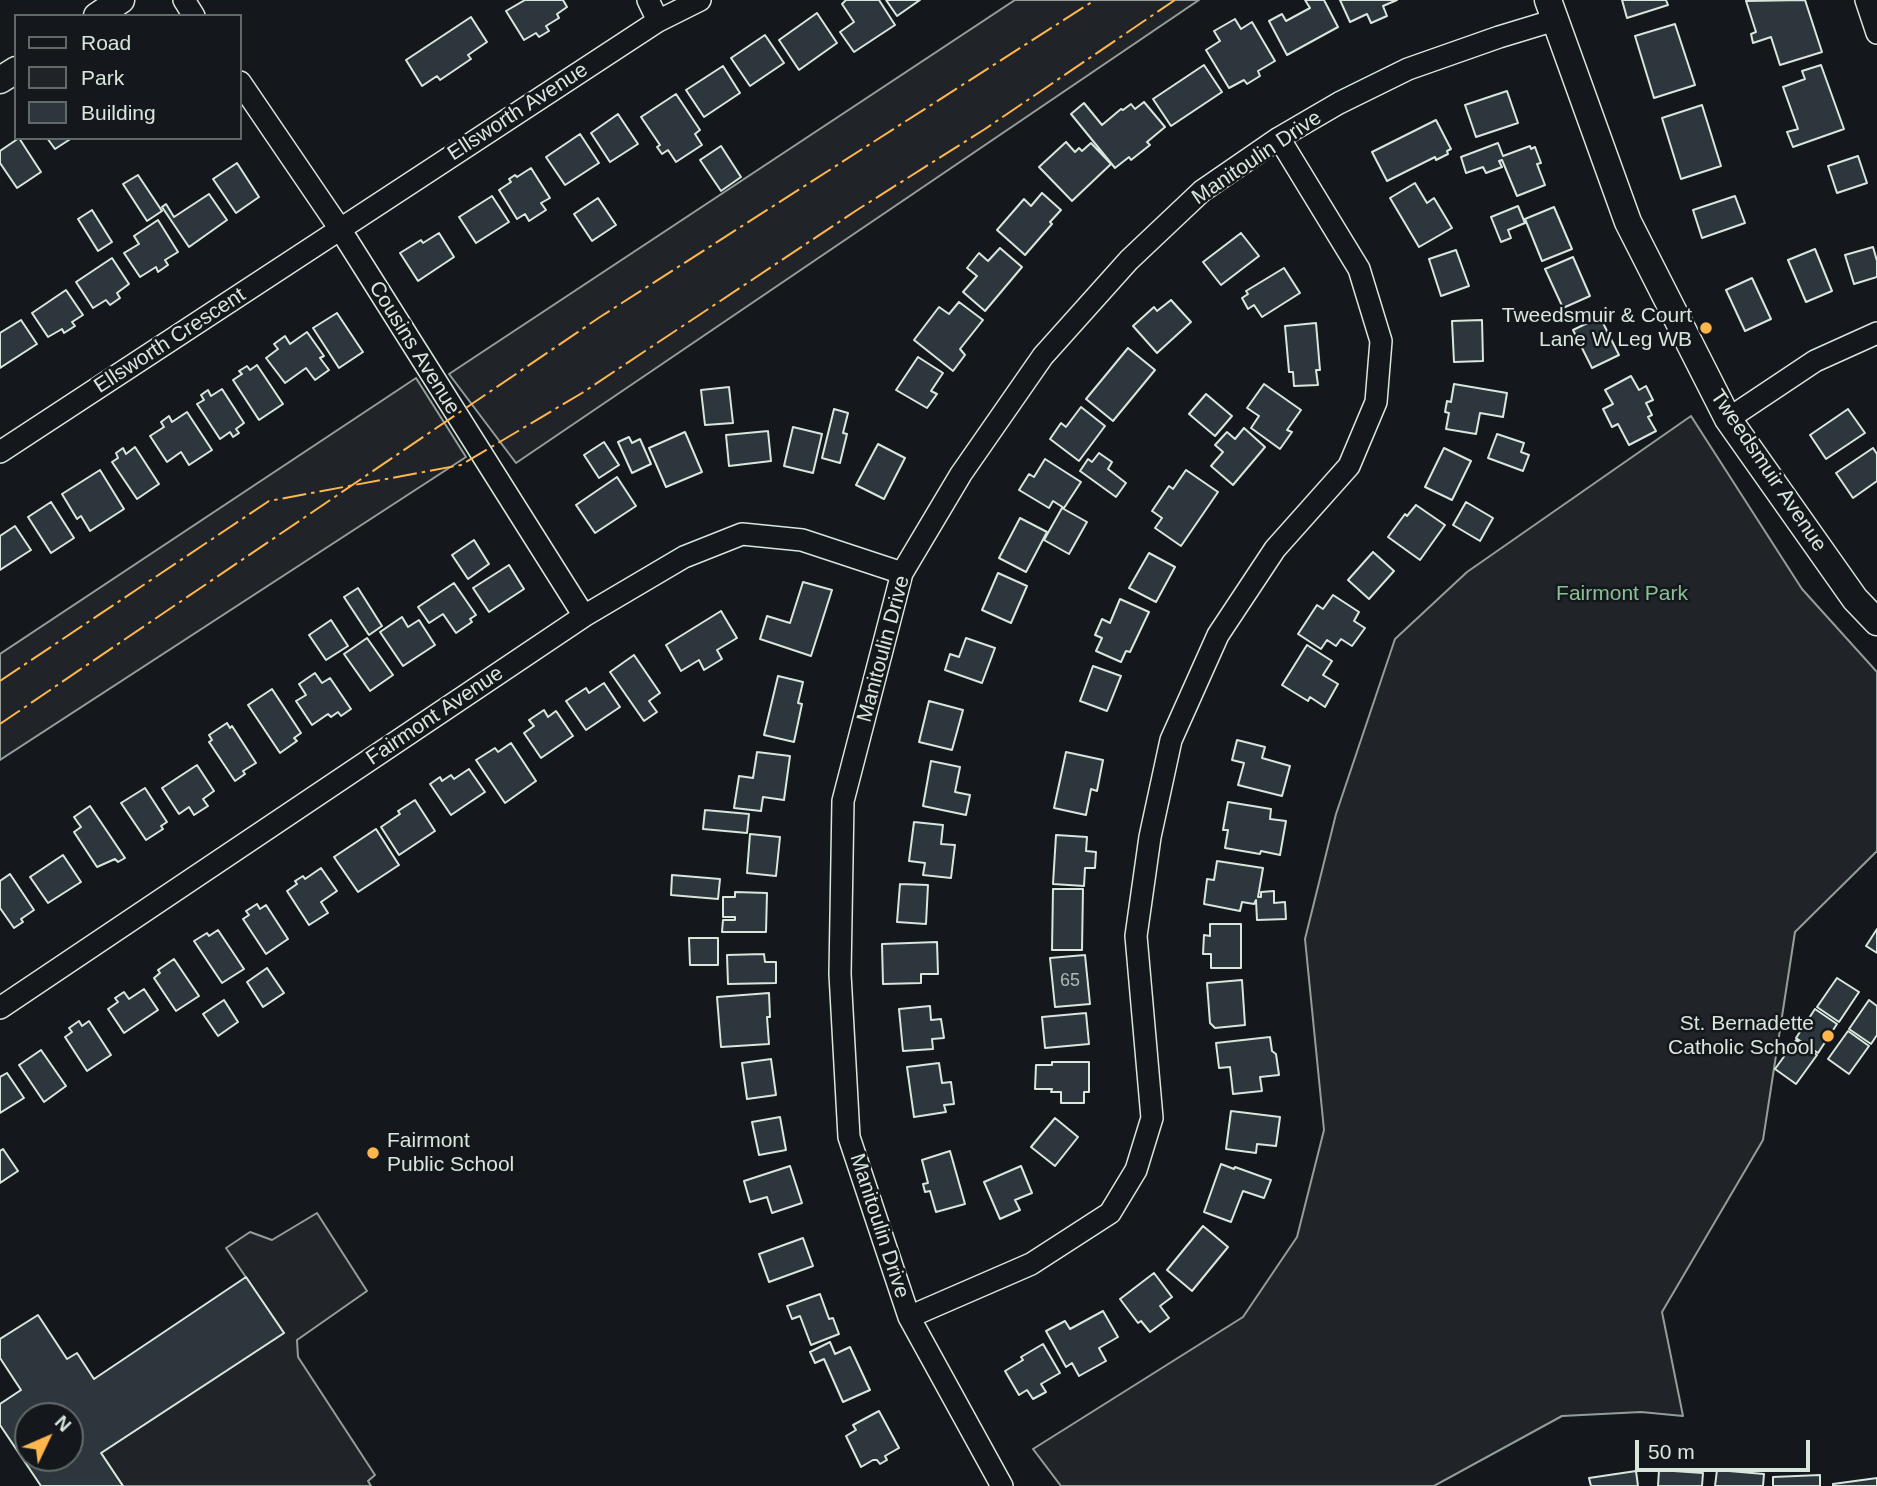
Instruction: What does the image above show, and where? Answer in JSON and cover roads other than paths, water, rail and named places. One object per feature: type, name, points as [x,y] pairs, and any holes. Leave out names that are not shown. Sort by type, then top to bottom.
[{"type":"street","points":[[100,14],[121,0]]},
{"type":"street","points":[[648,0],[658,21]]},
{"type":"street","name":"Ellsworth Avenue","points":[[340,229],[658,21],[700,0]]},
{"type":"street","points":[[1866,0],[1877,33]]},
{"type":"street","name":"Manitoulin Drive","points":[[1002,1486],[909,1317],[849,1136],[840,974],[843,801],[902,573],[961,474],[1043,356],[1129,260],[1202,191],[1279,138],[1339,103],[1408,69],[1499,37],[1552,10]]},
{"type":"street","name":"Tweedsmuir Avenue","points":[[1552,10],[1628,222],[1728,419],[1855,599],[1877,622]]},
{"type":"street","name":"Cousins Avenue","points":[[242,85],[340,229],[584,616]]},
{"type":"street","points":[[909,1317],[1031,1264],[1087,1228],[1110,1213],[1136,1170],[1152,1118],[1136,936],[1150,837],[1171,740],[1218,635],[1275,549],[1349,466],[1376,402],[1381,341],[1359,269],[1279,138]]},
{"type":"street","name":"Ellsworth Crescent","points":[[0,452],[340,229]]},
{"type":"street","points":[[1728,419],[1815,361],[1877,333]]},
{"type":"street","name":"Fairmont Avenue","points":[[0,1008],[584,616],[684,557],[742,534],[802,540],[902,573]]},
{"type":"place","name":"Tweedsmuir & Court Lane W Leg WB","points":[[1706,328]]},
{"type":"place","name":"St. Bernadette Catholic School","points":[[1828,1036]]},
{"type":"place","name":"Fairmont Public School","points":[[373,1153]]},
{"type":"park label","name":"Fairmont Park","points":[[1622,594]]}]
